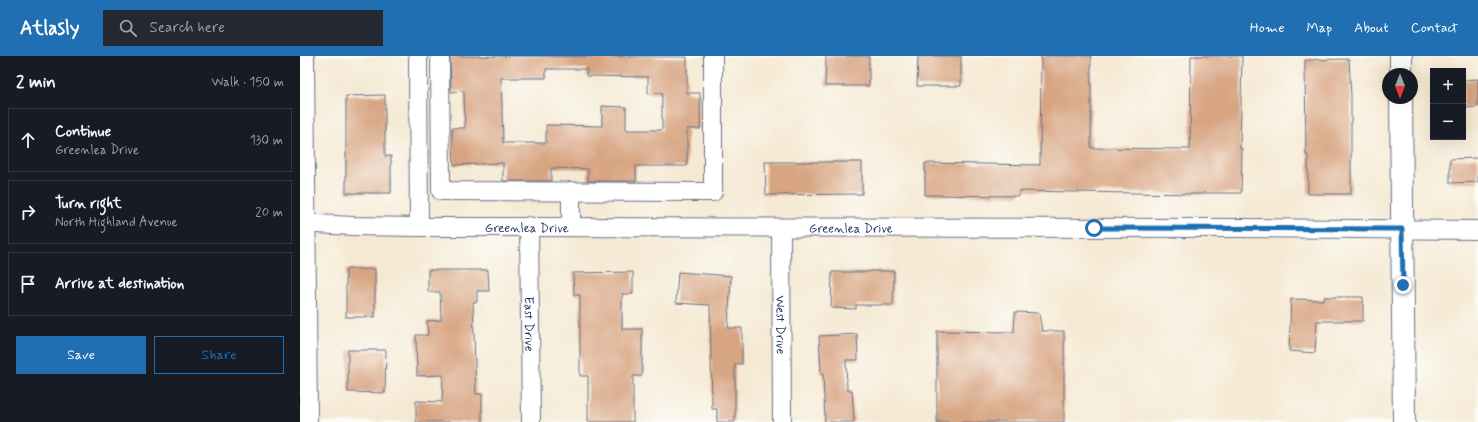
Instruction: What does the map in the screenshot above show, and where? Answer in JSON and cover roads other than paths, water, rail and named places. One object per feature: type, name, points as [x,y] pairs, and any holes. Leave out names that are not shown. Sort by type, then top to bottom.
[{"type":"street","points":[[305,56],[303,222],[308,422]]},
{"type":"street","points":[[418,56],[419,227]]},
{"type":"street","points":[[440,56],[441,191],[713,192],[713,56]]},
{"type":"street","points":[[1401,56],[1401,68]]},
{"type":"street","points":[[1401,104],[1404,422]]},
{"type":"street","points":[[571,191],[571,227]]},
{"type":"street","name":"Greenlea Drive","points":[[303,222],[352,226],[419,227],[529,226],[1478,230]]},
{"type":"street","name":"East Drive","points":[[529,226],[531,422]]},
{"type":"street","name":"West Drive","points":[[781,228],[782,422]]}]
